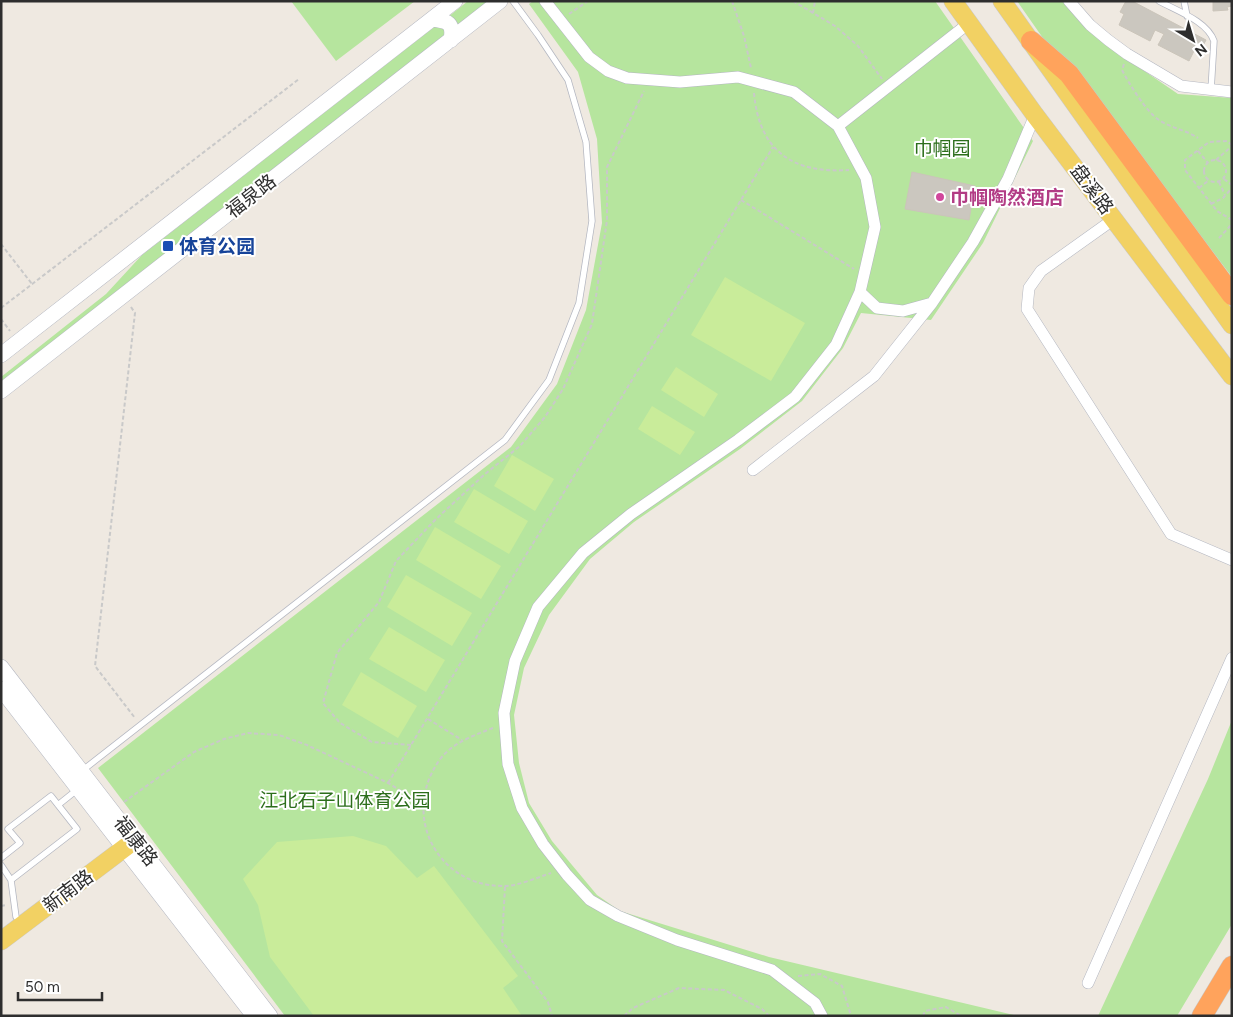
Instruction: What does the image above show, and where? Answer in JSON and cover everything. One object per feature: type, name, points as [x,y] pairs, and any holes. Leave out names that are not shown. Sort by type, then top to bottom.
[{"type":"highway","points":[[1031,41],[1069,74],[1232,295]]},
{"type":"highway","points":[[1202,1016],[1232,966]]},
{"type":"main road","name":"福泉路","points":[[1,355],[455,1]]},
{"type":"main road","name":"福泉路","points":[[1,391],[500,1]]},
{"type":"main road","name":"盘溪路","points":[[953,1],[1035,115],[1232,376]]},
{"type":"main road","name":"盘溪路","points":[[1002,1],[1232,325]]},
{"type":"main road","points":[[433,18],[445,20],[450,25],[452,31],[451,40]]},
{"type":"main road","name":"福康路","points":[[1,667],[254,1016]]},
{"type":"main road","name":"福康路","points":[[1,689],[78,789],[126,840],[270,1016]]},
{"type":"main road","name":"新南路","points":[[1,928],[126,840]]},
{"type":"main road","name":"新南路","points":[[1,941],[126,840]]},
{"type":"street","points":[[544,1],[589,57],[608,71],[627,78],[680,82],[738,77],[794,92],[838,126],[866,178],[875,227],[860,292],[836,345],[795,397],[738,440],[631,514],[583,552],[538,607],[515,661],[504,713],[508,764],[522,808],[543,844],[590,900],[618,916],[677,940],[772,970],[815,1003],[822,1016]]},
{"type":"street","points":[[1069,1],[1090,25],[1127,54],[1181,86],[1232,92]]},
{"type":"street","points":[[838,126],[969,23]]},
{"type":"street","points":[[753,470],[874,376],[932,303],[973,242],[1008,179],[1035,115]]},
{"type":"street","points":[[1114,218],[1041,272],[1029,288],[1027,309],[1171,534],[1232,560]]},
{"type":"street","points":[[860,292],[876,308],[903,310],[932,303]]},
{"type":"street","points":[[1088,983],[1232,658]]},
{"type":"lane","points":[[83,770],[505,440],[550,380],[579,303],[592,221],[586,142],[568,80],[513,1]]},
{"type":"lane","points":[[1159,1],[1206,26],[1212,33],[1214,41],[1211,90]]},
{"type":"lane","points":[[1184,1],[1187,16]]},
{"type":"lane","points":[[58,804],[78,789]]},
{"type":"lane","points":[[1,858],[20,843],[8,828],[52,796],[78,829],[11,880]]},
{"type":"lane","points":[[1,865],[11,880],[16,917]]},
{"type":"path","points":[[560,21],[588,1]]},
{"type":"path","points":[[732,1],[744,36],[761,125],[773,147],[788,160],[809,168],[834,171],[861,169]]},
{"type":"path","points":[[794,1],[835,26],[858,46],[888,86]]},
{"type":"path","points":[[813,13],[815,1]]},
{"type":"path","points":[[1127,54],[1122,70],[1129,83],[1157,119],[1172,127],[1188,131],[1198,138]]},
{"type":"path","points":[[1,308],[299,78]]},
{"type":"path","points":[[1216,160],[1225,166],[1226,173],[1224,178],[1216,183],[1208,181],[1203,171],[1208,163],[1216,160],[1232,146],[1227,141],[1210,142],[1185,160],[1185,170],[1217,211],[1232,220]]},
{"type":"path","points":[[388,783],[773,147]]},
{"type":"path","points":[[1198,151],[1208,163]]},
{"type":"path","points":[[1211,204],[1225,195],[1232,186],[1224,178]]},
{"type":"path","points":[[1199,188],[1208,181]]},
{"type":"path","points":[[1219,182],[1225,195]]},
{"type":"path","points":[[741,200],[864,275]]},
{"type":"path","points":[[1219,238],[1232,224]]},
{"type":"path","points":[[1,244],[32,284]]},
{"type":"path","points":[[122,296],[135,313],[95,666],[141,725]]},
{"type":"path","points":[[428,719],[462,740]]},
{"type":"path","points":[[505,723],[462,740],[442,757],[428,779],[423,804],[425,830],[437,854],[455,872],[479,884],[505,887],[563,870]]},
{"type":"path","points":[[124,802],[194,752],[224,739],[248,733],[279,735],[307,745],[388,783],[423,804]]},
{"type":"path","points":[[505,887],[502,941],[548,1002],[552,1016]]},
{"type":"path","points":[[781,977],[820,974],[842,986],[851,1016]]},
{"type":"path","points":[[624,1016],[633,1008],[679,988],[724,990],[762,1009],[770,1016]]},
{"type":"path","points":[[923,1016],[925,1011],[946,1007],[961,1016]]},
{"type":"green space","points":[[291,1],[415,1],[336,61]]},
{"type":"green space","points":[[468,1],[495,1],[458,30],[448,17]]},
{"type":"green space","name":"江北石子山体育公园","points":[[533,1],[935,1],[1033,141],[983,243],[931,320],[861,313],[843,348],[802,401],[740,449],[634,522],[590,559],[549,615],[524,668],[514,715],[519,763],[529,803],[552,841],[597,895],[620,911],[769,957],[1018,1016],[285,1016],[98,768],[511,447],[557,384],[586,310],[602,223],[597,139],[578,72],[529,4]]},
{"type":"green space","points":[[1017,1],[1062,1],[1085,27],[1105,44],[1178,94],[1232,98],[1232,277],[1082,79],[1045,41]]},
{"type":"green space","points":[[438,24],[446,29],[447,38],[1,386],[1,377],[106,294],[142,255]]},
{"type":"green space","points":[[725,277],[805,323],[771,381],[691,335]]},
{"type":"green space","points":[[676,367],[718,394],[704,417],[661,390]]},
{"type":"green space","points":[[652,406],[695,432],[680,455],[638,429]]},
{"type":"green space","points":[[512,455],[554,479],[535,511],[494,486]]},
{"type":"green space","points":[[474,489],[528,521],[509,554],[454,522]]},
{"type":"green space","points":[[435,527],[501,566],[481,599],[416,560]]},
{"type":"green space","points":[[406,575],[472,613],[452,646],[387,607]]},
{"type":"green space","points":[[389,627],[445,660],[426,692],[369,659]]},
{"type":"green space","points":[[361,672],[417,706],[398,738],[342,705]]},
{"type":"green space","points":[[1232,720],[1232,924],[1177,1016],[1098,1016],[1208,779]]},
{"type":"green space","points":[[353,836],[386,846],[417,878],[434,866],[518,976],[503,988],[522,1016],[314,1016],[270,957],[258,905],[243,879],[277,842]]},
{"type":"building","points":[[1126,1],[1132,1],[1206,40],[1199,53],[1194,51],[1189,61],[1158,45],[1164,34],[1155,30],[1150,41],[1119,25],[1124,14],[1120,12]]},
{"type":"building","points":[[1213,1],[1232,1],[1232,6],[1227,7],[1228,10],[1213,11]]},
{"type":"building","name":"巾帼陶然酒店","points":[[912,172],[975,186],[969,220],[905,209]]},
{"type":"place","name":"巾帼陶然酒店","points":[[940,197]]},
{"type":"place","name":"体育公园","points":[[168,246]]},
{"type":"park label","name":"巾帼园","points":[[942,148]]}]
